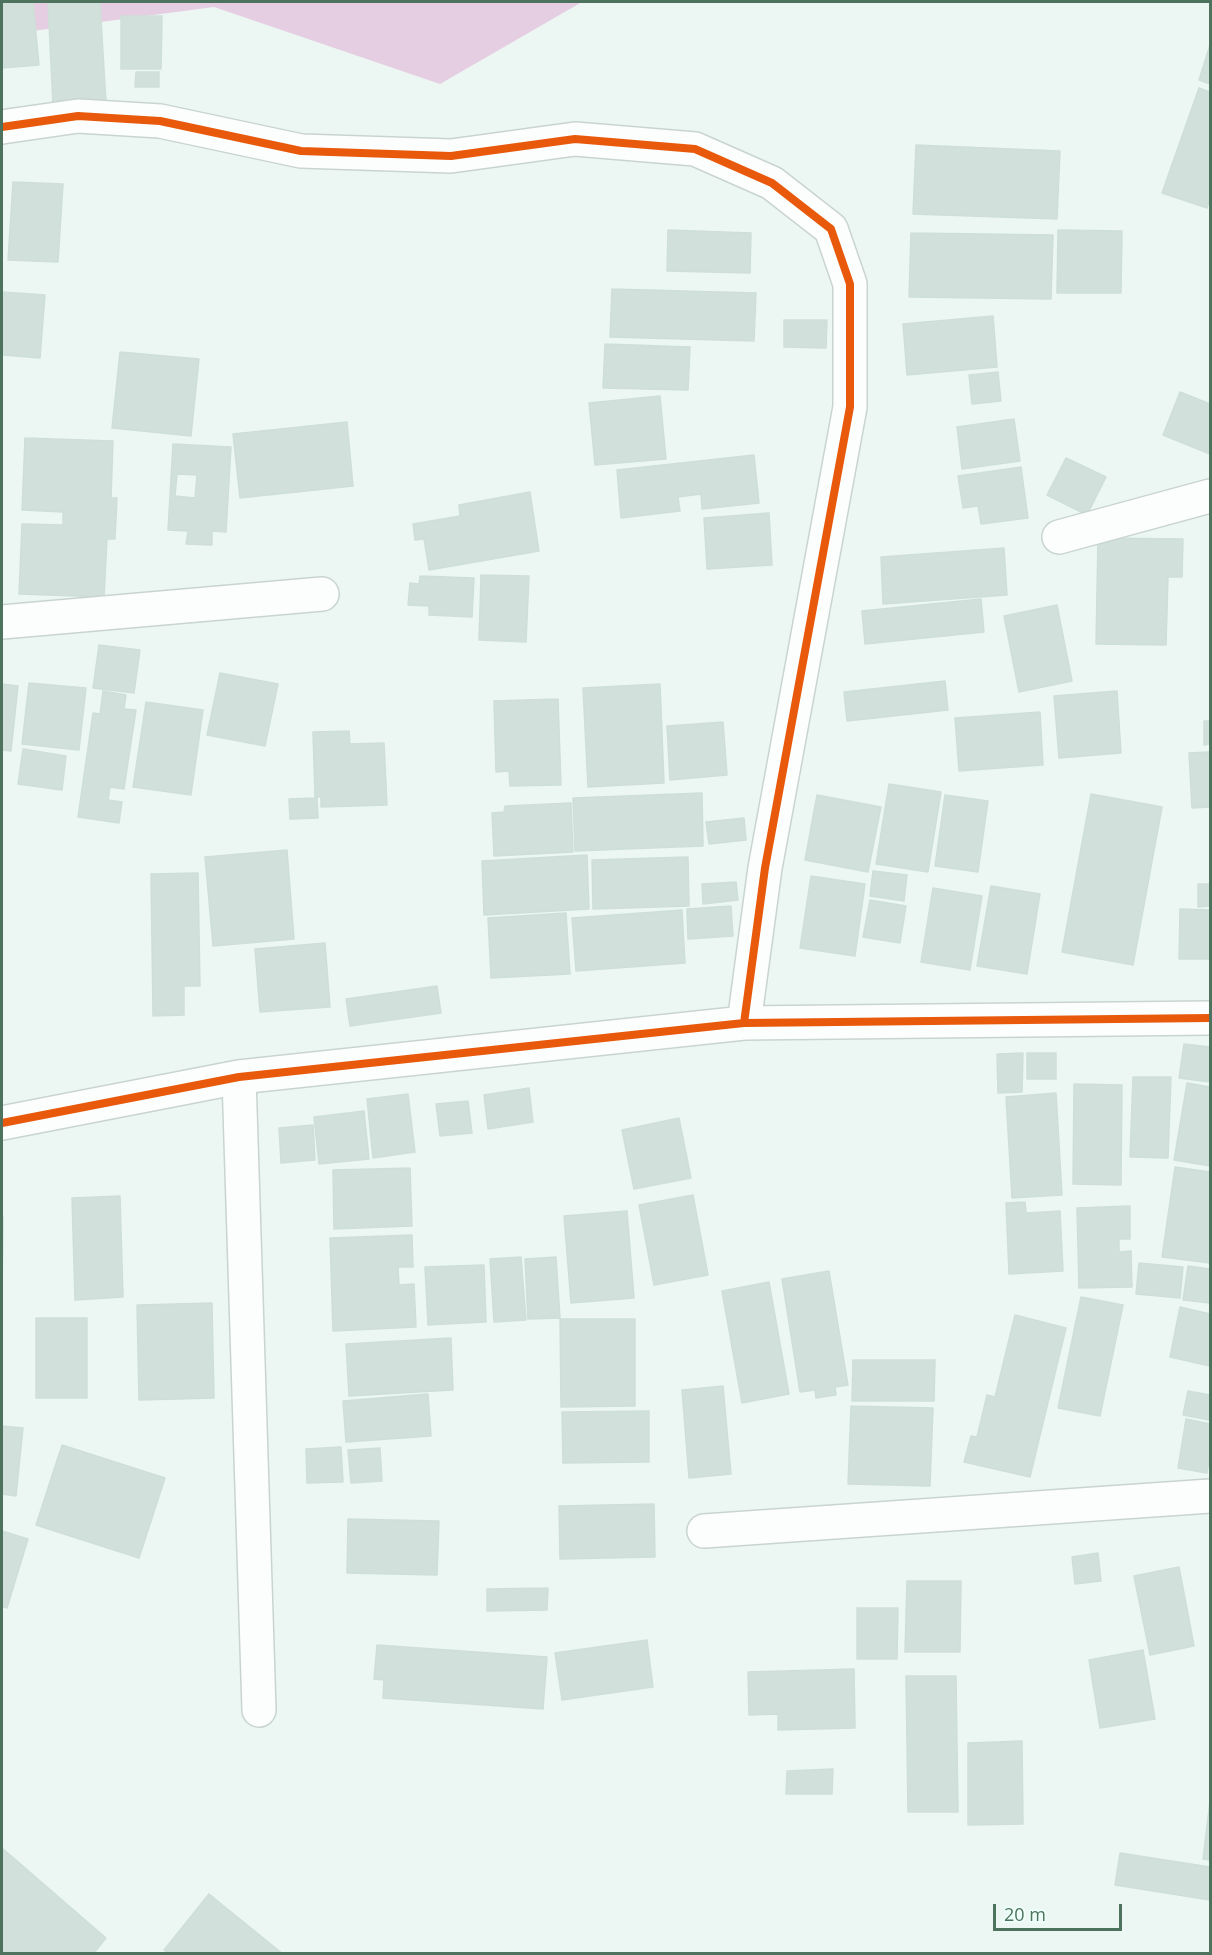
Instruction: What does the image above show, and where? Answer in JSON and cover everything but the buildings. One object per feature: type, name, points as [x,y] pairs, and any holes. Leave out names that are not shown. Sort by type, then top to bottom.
[{"type":"street","points":[[2,127],[78,116],[160,121],[301,151],[451,156],[575,140],[695,149],[772,183],[831,229],[850,284],[850,407],[765,868],[744,1023]]},
{"type":"street","points":[[1059,537],[1210,496]]},
{"type":"street","points":[[2,622],[322,594]]},
{"type":"street","points":[[2,1123],[239,1077],[744,1023],[1210,1018]]},
{"type":"street","points":[[239,1077],[259,1710]]},
{"type":"street","points":[[704,1531],[1210,1496]]},
{"type":"shaded area","points":[[2,2],[582,2],[440,84],[214,7],[2,35]]},
{"type":"cycle path","points":[[2,127],[78,116],[160,121],[301,151],[451,156],[575,139],[695,149],[772,183],[831,229],[850,284],[850,407],[765,868],[744,1023]]},
{"type":"cycle path","points":[[2,1123],[239,1077],[744,1023],[1210,1018]]}]
